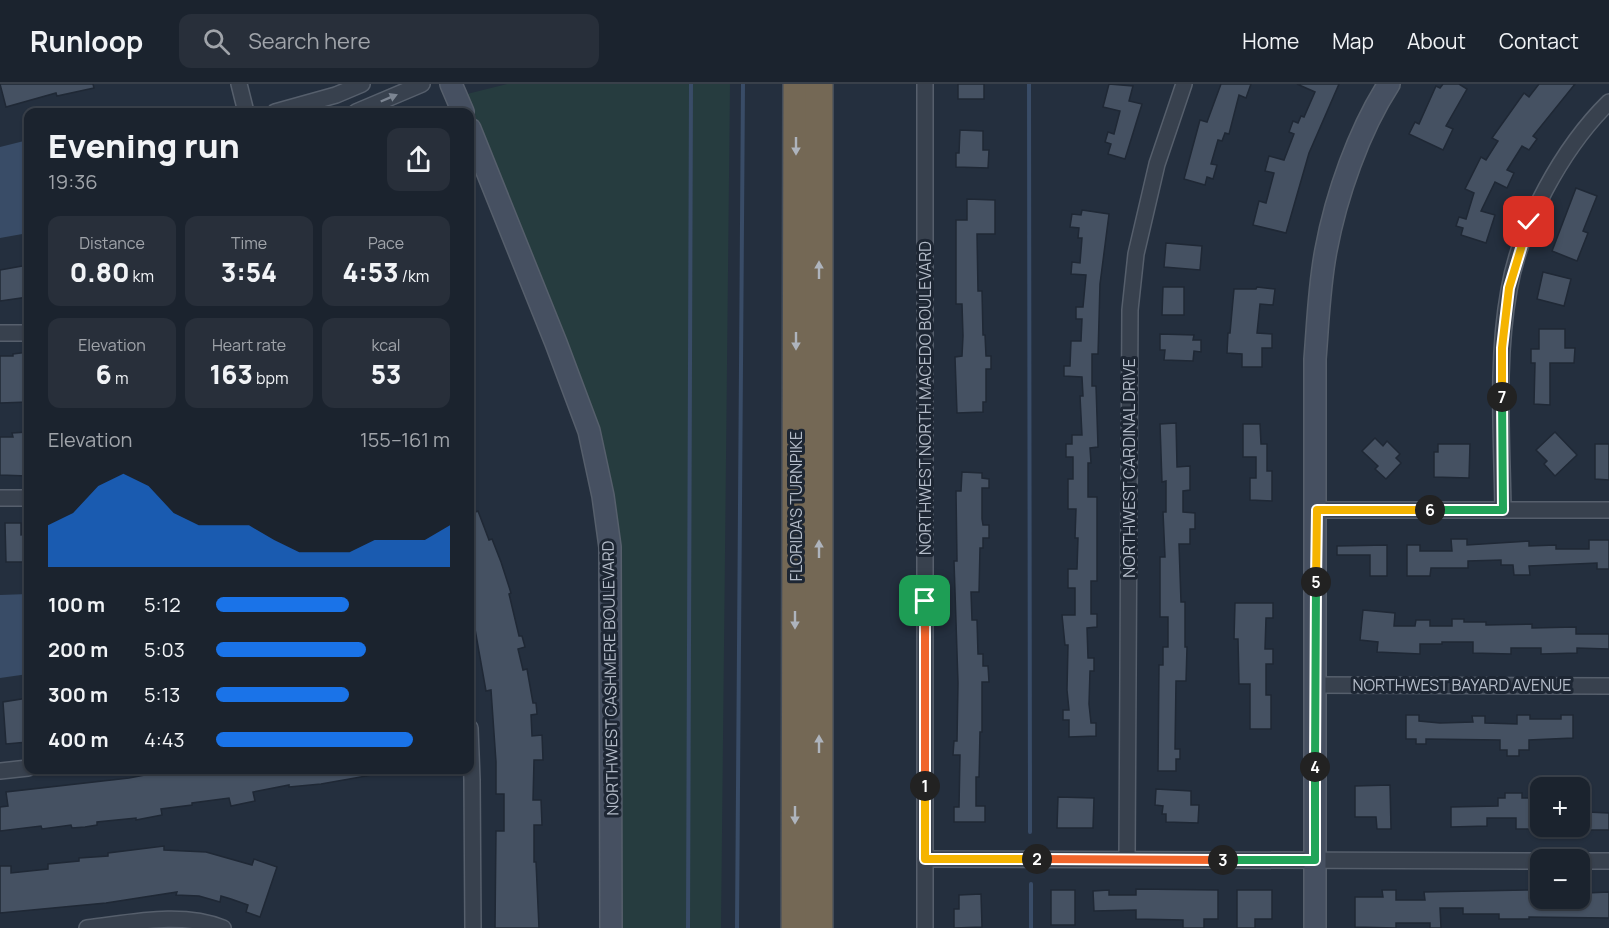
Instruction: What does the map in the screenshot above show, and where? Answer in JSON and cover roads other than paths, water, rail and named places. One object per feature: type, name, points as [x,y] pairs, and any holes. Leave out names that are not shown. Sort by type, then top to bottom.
[{"type":"highway","name":"FLORIDA'S TURNPIKE","points":[[795,928],[797,84]]},
{"type":"highway","name":"FLORIDA'S TURNPIKE","points":[[819,84],[819,928]]},
{"type":"main road","points":[[451,84],[461,108]]},
{"type":"main road","points":[[1314,928],[1317,510],[1315,359],[1320,288],[1326,249],[1349,171],[1362,138],[1389,84]]},
{"type":"main road","name":"NORTHWEST CASHMERE BOULEVARD","points":[[474,139],[589,430],[603,496],[610,547],[612,928]]},
{"type":"street","points":[[239,84],[245,108]]},
{"type":"street","points":[[367,108],[422,84]]},
{"type":"street","name":"NORTHWEST NORTH MACEDO BOULEVARD","points":[[925,84],[925,928]]},
{"type":"street","name":"NORTHWEST CARDINAL DRIVE","points":[[1127,859],[1130,310],[1136,254],[1157,164],[1184,84]]},
{"type":"street","points":[[289,108],[336,95],[360,85],[362,108]]},
{"type":"street","points":[[1503,510],[1502,348],[1509,288],[1529,222],[1566,154],[1609,102]]},
{"type":"street","points":[[0,333],[24,333]]},
{"type":"street","points":[[0,498],[24,498]]},
{"type":"street","points":[[1317,510],[1609,510]]},
{"type":"street","name":"NORTHWEST BAYARD AVENUE","points":[[1315,685],[1609,686]]},
{"type":"street","points":[[0,771],[24,768]]},
{"type":"street","points":[[472,774],[473,928]]},
{"type":"street","points":[[925,859],[1530,861]]},
{"type":"street","points":[[1590,861],[1609,861]]},
{"type":"street","points":[[87,928],[159,919],[181,920],[223,928]]},
{"type":"water","points":[[24,141],[24,234],[0,238],[0,147]]},
{"type":"water","points":[[24,594],[24,675],[0,678],[0,595]]},
{"type":"waterway","points":[[688,928],[691,84]]},
{"type":"waterway","points":[[737,928],[743,84]]},
{"type":"waterway","points":[[1029,84],[1030,832]]},
{"type":"waterway","points":[[1031,884],[1031,928]]}]
